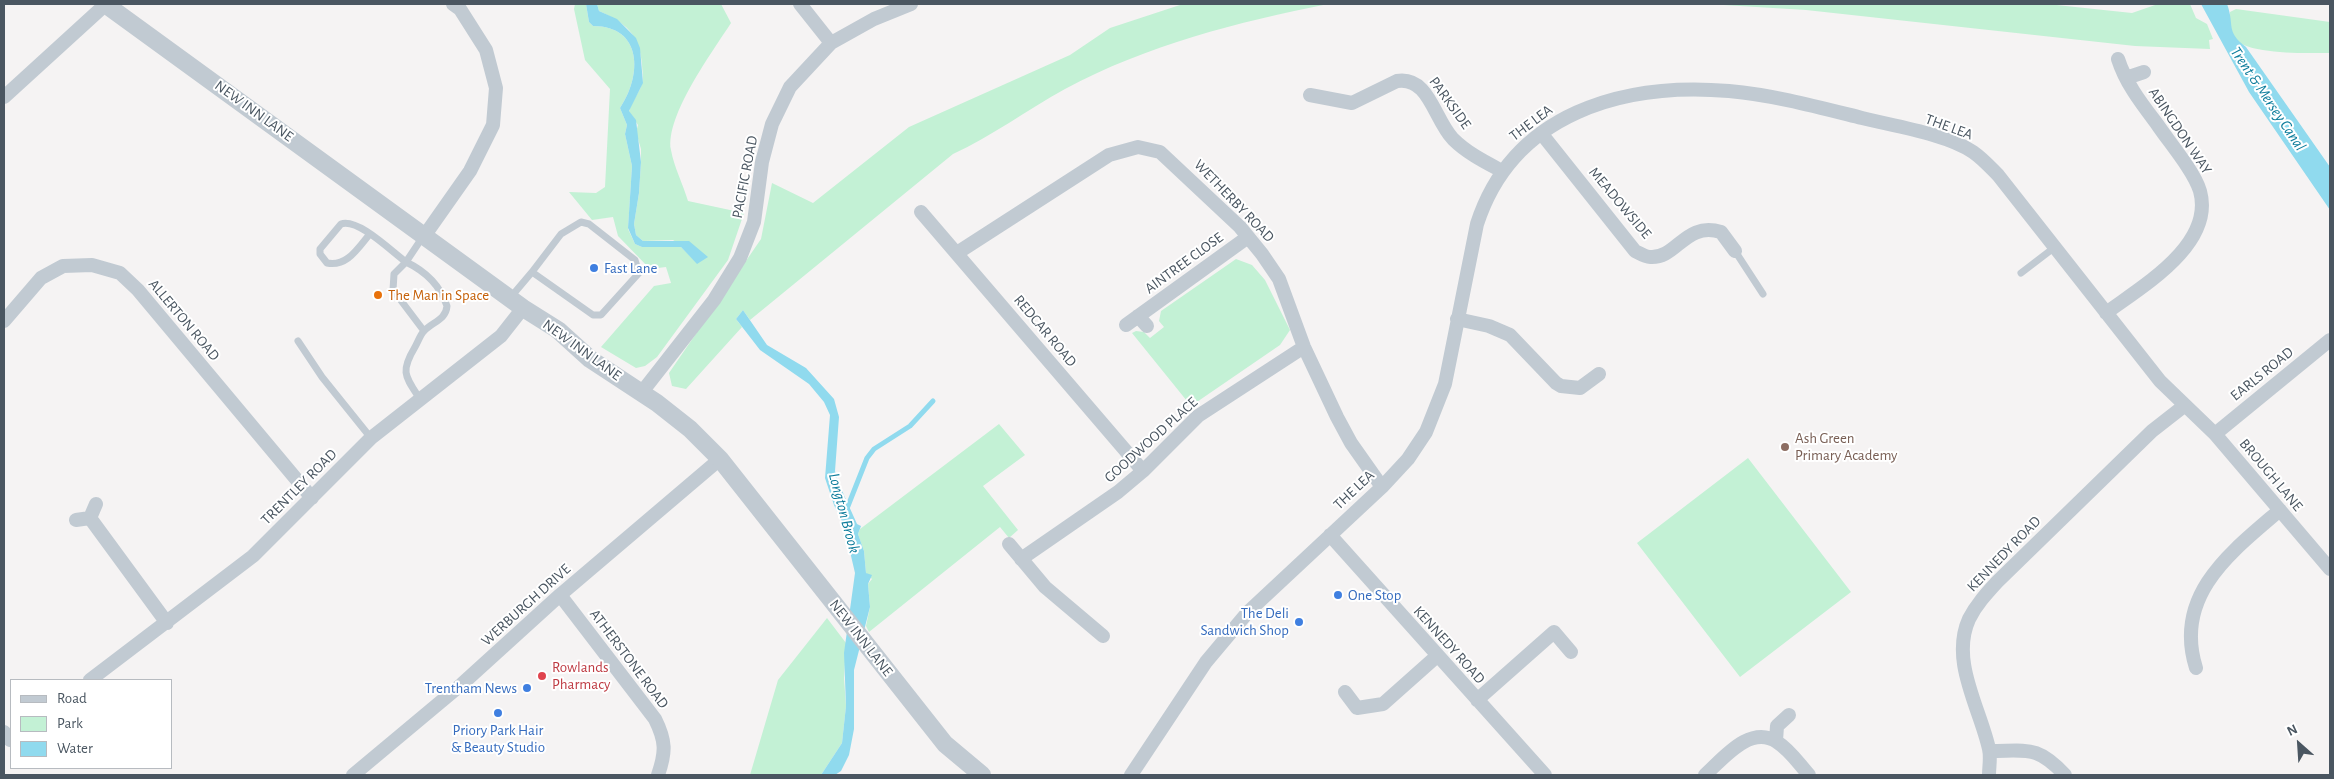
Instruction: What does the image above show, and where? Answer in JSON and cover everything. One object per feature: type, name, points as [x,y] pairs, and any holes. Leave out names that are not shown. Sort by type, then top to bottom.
[{"type":"street","points":[[4,97],[105,4]]},
{"type":"street","name":"NEW INN LANE","points":[[105,4],[516,303],[558,330],[590,359],[642,392],[690,429],[720,459],[864,644],[945,744],[982,775]]},
{"type":"street","points":[[425,235],[470,171],[493,125],[496,88],[486,50],[460,9],[454,4]]},
{"type":"street","points":[[800,4],[831,43]]},
{"type":"street","name":"PACIFIC ROAD","points":[[642,392],[714,300],[740,258],[754,222],[762,162],[772,124],[790,87],[831,43],[874,19],[911,4]]},
{"type":"street","name":"ABINGDON WAY","points":[[2106,313],[2165,269],[2181,254],[2194,235],[2201,210],[2200,191],[2185,164],[2126,78],[2118,60]]},
{"type":"street","name":"ABINGDON WAY","points":[[2126,78],[2144,72]]},
{"type":"street","name":"PARKSIDE","points":[[1310,96],[1352,103],[1397,81],[1404,80],[1416,83],[1423,90],[1442,124],[1453,138],[1481,159],[1502,171]]},
{"type":"street","name":"THE LEA","points":[[1131,775],[1212,655],[1248,612],[1382,487],[1408,459],[1426,432],[1444,384],[1477,224],[1483,204],[1502,171],[1518,152],[1557,122],[1581,109],[1618,97],[1699,90],[1729,91],[1780,98],[1947,140],[1965,147],[1998,175],[2160,381],[2184,406]]},
{"type":"street","name":"MEADOWSIDE","points":[[1541,133],[1635,251],[1650,257],[1664,254],[1689,236],[1704,229],[1721,232],[1735,250]]},
{"type":"street","name":"WETHERBY ROAD","points":[[957,253],[1109,155],[1138,147],[1160,152],[1171,160],[1248,237],[1279,279],[1304,347],[1351,443],[1382,487]]},
{"type":"street","name":"REDCAR ROAD","points":[[921,212],[1143,471]]},
{"type":"street","name":"AINTREE CLOSE","points":[[1126,325],[1142,321],[1248,237]]},
{"type":"street","name":"ALLERTON ROAD","points":[[4,321],[41,278],[63,266],[92,265],[120,272],[138,290],[312,498]]},
{"type":"street","name":"TRENTLEY ROAD","points":[[91,679],[253,556],[371,438],[501,336],[516,303]]},
{"type":"street","points":[[1457,319],[1489,326],[1510,335],[1561,386],[1580,388],[1598,374]]},
{"type":"street","name":"EARLS ROAD","points":[[2215,434],[2330,340]]},
{"type":"street","name":"GOODWOOD PLACE","points":[[1021,559],[1118,492],[1143,471],[1198,416],[1304,347]]},
{"type":"street","name":"BROUGH LANE","points":[[2184,406],[2215,434],[2330,569]]},
{"type":"street","name":"KENNEDY ROAD","points":[[1989,775],[1990,751],[1964,667],[1964,644],[1968,620],[1980,601],[1996,582],[2146,436],[2184,406]]},
{"type":"street","name":"WERBURGH DRIVE","points":[[353,775],[462,684],[560,595],[720,459]]},
{"type":"street","points":[[96,504],[83,519],[167,623]]},
{"type":"street","points":[[2196,668],[2192,654],[2190,633],[2197,601],[2206,583],[2231,552],[2280,510]]},
{"type":"street","name":"KENNEDY ROAD","points":[[1330,535],[1540,773]]},
{"type":"street","points":[[1009,544],[1045,587],[1102,636]]},
{"type":"street","name":"ATHERSTONE ROAD","points":[[560,595],[656,719],[664,737],[663,759],[658,775]]},
{"type":"street","points":[[1477,700],[1554,632],[1571,652]]},
{"type":"street","points":[[1345,692],[1358,708],[1383,704],[1437,656]]},
{"type":"street","points":[[1776,741],[1777,726],[1789,715]]},
{"type":"street","points":[[1706,775],[1740,744],[1765,737],[1776,741],[1809,775]]},
{"type":"street","points":[[1990,751],[2032,752],[2044,755],[2065,775]]},
{"type":"lane","points":[[370,235],[342,263],[327,263],[320,254],[320,249],[341,224],[350,222],[359,226],[406,262],[426,274],[434,283],[447,306],[444,315],[424,331],[406,362],[404,370],[410,384],[420,399]]},
{"type":"lane","points":[[516,303],[532,272],[561,234],[581,222],[589,224],[635,260],[640,273],[605,313],[597,316],[532,272]]},
{"type":"lane","points":[[424,331],[392,290],[394,274],[406,262],[425,235]]},
{"type":"lane","points":[[2021,274],[2056,247]]},
{"type":"lane","points":[[1735,250],[1763,294]]},
{"type":"lane","points":[[298,341],[322,377],[371,438]]},
{"type":"green space","points":[[575,4],[586,4],[589,22],[593,26],[609,28],[621,34],[629,44],[634,55],[632,82],[620,108],[627,125],[625,134],[632,166],[628,229],[635,244],[642,247],[681,247],[697,263],[702,260],[673,240],[643,241],[636,235],[634,224],[639,193],[641,149],[636,132],[638,125],[629,112],[631,104],[643,82],[642,64],[638,45],[630,31],[617,20],[599,11],[597,4],[721,4],[731,23],[692,84],[683,102],[675,120],[671,136],[671,150],[688,201],[744,213],[728,260],[657,357],[645,366],[636,368],[601,347],[654,286],[671,283],[666,267],[650,269],[618,236],[613,217],[592,220],[569,192],[596,193],[605,187],[610,89],[585,60],[574,9]]},
{"type":"green space","points":[[1183,4],[1328,4],[1227,27],[1128,60],[1096,73],[1065,89],[982,139],[953,154],[750,320],[743,310],[736,319],[742,327],[686,389],[672,386],[669,373],[761,239],[772,183],[813,203],[909,127],[1070,55],[1110,28]]},
{"type":"green space","points":[[1707,4],[2047,4],[2132,13],[2158,4],[2190,4],[2196,18],[2207,24],[2213,39],[2209,40],[2210,49],[2135,46],[1806,10]]},
{"type":"green space","points":[[2236,9],[2330,22],[2330,53],[2280,52],[2253,48],[2242,44],[2235,39],[2231,29],[2230,12]]},
{"type":"green space","points":[[1236,259],[1252,265],[1265,280],[1290,330],[1280,345],[1191,406],[1132,333],[1136,331],[1144,332],[1150,338],[1164,327],[1159,321],[1161,311]]},
{"type":"green space","points":[[999,424],[1025,455],[983,486],[1018,530],[1009,538],[1000,527],[869,632],[866,626],[870,607],[868,584],[872,579],[866,573],[864,551],[858,534],[860,529]]},
{"type":"green space","points":[[1748,458],[1851,592],[1740,677],[1637,543]]},
{"type":"green space","points":[[827,618],[846,643],[844,678],[846,706],[842,743],[821,775],[750,775],[778,680]]},
{"type":"water","points":[[586,4],[597,4],[599,11],[617,19],[636,38],[640,48],[643,83],[629,111],[636,120],[641,162],[634,224],[636,235],[643,241],[689,241],[708,257],[697,264],[681,247],[642,247],[635,244],[628,228],[632,166],[625,134],[627,125],[620,108],[632,82],[634,55],[629,44],[621,34],[609,28],[593,26],[589,22]]},
{"type":"water","name":"Trent & Mersey Canal","points":[[2201,4],[2227,4],[2235,36],[2246,47],[2330,167],[2330,210],[2249,92]]},
{"type":"water","name":"Longton Brook","points":[[743,310],[767,345],[806,368],[834,399],[839,417],[835,471],[857,524],[861,526],[858,534],[864,551],[866,573],[872,575],[868,584],[870,607],[854,670],[854,729],[849,755],[841,771],[835,775],[821,775],[842,743],[846,706],[844,653],[855,573],[844,526],[834,505],[825,478],[830,415],[824,402],[809,384],[760,350],[736,319]]},
{"type":"waterway","name":"Longton Brook","points":[[846,511],[867,458],[874,449],[910,426],[933,401]]},
{"type":"place","name":"Fast Lane","points":[[594,268]]},
{"type":"place","name":"The Man in Space","points":[[378,295]]},
{"type":"place","name":"Ash Green Primary Academy","points":[[1785,447]]},
{"type":"place","name":"One Stop","points":[[1338,595]]},
{"type":"place","name":"The Deli Sandwich Shop","points":[[1299,622]]},
{"type":"place","name":"Rowlands Pharmacy","points":[[542,676]]},
{"type":"place","name":"Trentham News","points":[[527,688]]},
{"type":"place","name":"Priory Park Hair & Beauty Studio","points":[[498,713]]}]
